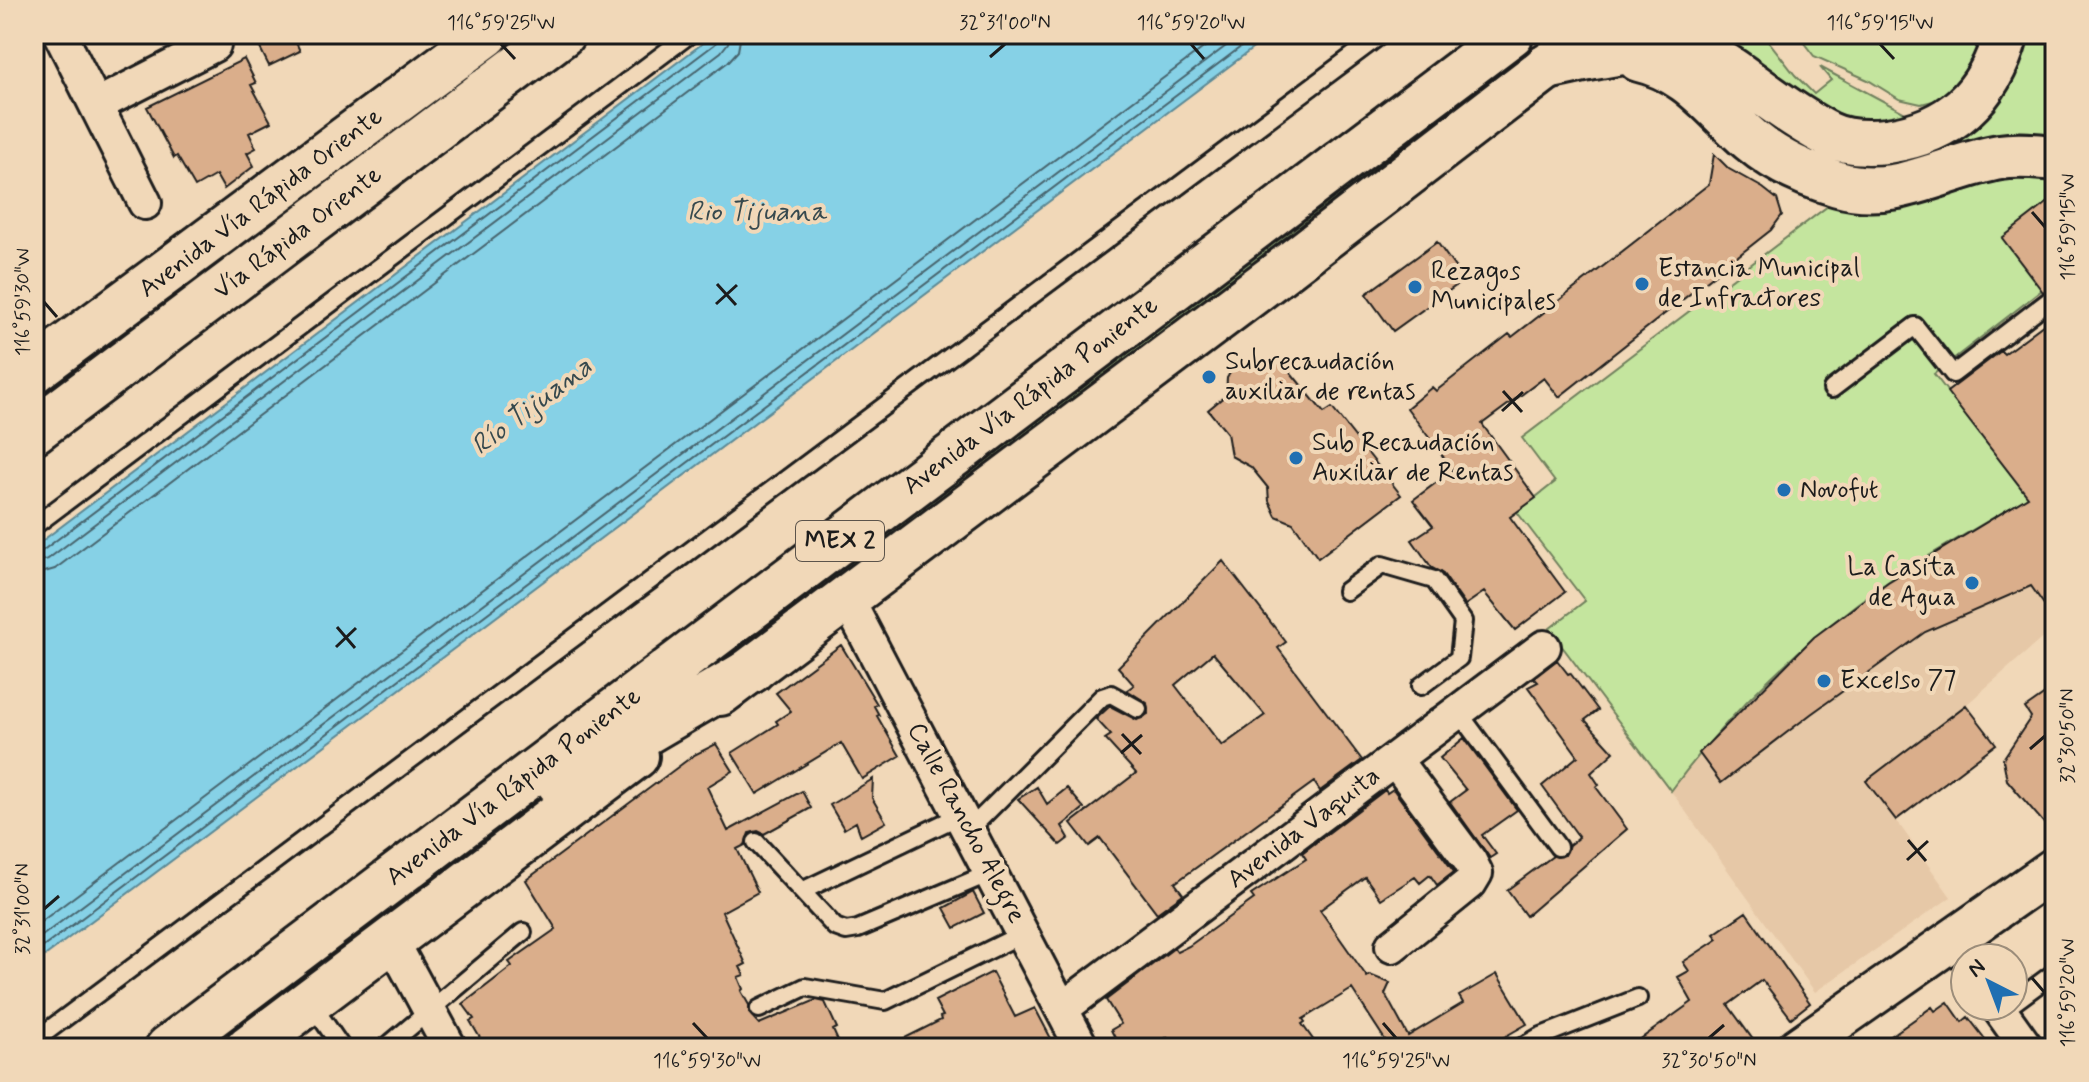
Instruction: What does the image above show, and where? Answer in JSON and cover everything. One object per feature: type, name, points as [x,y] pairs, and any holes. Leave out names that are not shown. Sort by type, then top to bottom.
[{"type":"main road","name":"Avenida Vía Rápida Oriente","points":[[34,370],[487,34]]},
{"type":"main road","points":[[461,110],[526,34]]},
{"type":"main road","name":"Vía Rápida Oriente","points":[[34,431],[562,34]]},
{"type":"main road","name":"Avenida Vía Rápida Poniente","points":[[168,1048],[1511,34]]},
{"type":"main road","points":[[1601,44],[1663,48],[1706,56],[1831,136],[1854,142],[1878,142],[1907,138],[1936,128],[1963,110],[1982,88],[1997,62],[2006,34]]},
{"type":"main road","points":[[1601,44],[1661,64],[1715,103],[1770,155],[1795,170],[1842,185],[1875,188],[1910,185],[1968,164],[2002,156],[2055,158]]},
{"type":"main road","name":"Avenida Vía Rápida Poniente","points":[[248,1048],[1275,276],[1546,67],[1601,44]]},
{"type":"main road","points":[[377,889],[752,670]]},
{"type":"main road","points":[[182,1048],[243,991]]},
{"type":"street","points":[[60,34],[145,203]]},
{"type":"street","points":[[97,105],[214,45]]},
{"type":"street","name":"Calle Rancho Alegre","points":[[847,599],[1082,1048]]},
{"type":"street","name":"Avenida Vaquita","points":[[1063,1008],[1544,647]]},
{"type":"street","points":[[1392,946],[1470,883],[1476,873],[1395,760]]},
{"type":"street","points":[[1968,942],[2055,868]]},
{"type":"street","points":[[391,939],[450,1048]]},
{"type":"street","points":[[1798,1048],[1856,998],[1949,955]]},
{"type":"street","points":[[2013,1022],[2027,1048]]},
{"type":"lane","points":[[34,526],[690,34]]},
{"type":"lane","points":[[34,1041],[1382,34]]},
{"type":"lane","points":[[1601,44],[1672,34]]},
{"type":"lane","points":[[1832,389],[1915,326],[1953,374],[2055,296]]},
{"type":"lane","points":[[1346,591],[1382,565],[1434,580],[1463,621],[1459,658],[1421,686]]},
{"type":"lane","points":[[802,891],[965,822],[1102,697],[1111,694],[1138,709]]},
{"type":"lane","points":[[1459,713],[1558,847]]},
{"type":"lane","points":[[756,842],[835,927],[846,931],[858,929],[990,873]]},
{"type":"lane","points":[[385,1048],[523,932]]},
{"type":"lane","points":[[759,1009],[805,987],[885,1001],[1024,933]]},
{"type":"lane","points":[[2029,990],[2055,972]]},
{"type":"lane","points":[[1520,1048],[1539,1037],[1638,998]]},
{"type":"lane","points":[[310,1002],[342,1048]]},
{"type":"shaded area","points":[[2055,481],[2055,627],[1966,705],[1996,744],[1896,820],[1951,897],[1815,992],[1671,791],[1699,753],[1814,637],[1888,582]]},
{"type":"green space","points":[[1553,34],[1560,34],[648,718],[647,715]]},
{"type":"green space","points":[[1735,34],[1763,34],[1814,94],[1831,80],[1820,67],[1909,115],[1907,121],[1845,120],[1704,43]]},
{"type":"green space","points":[[1797,34],[1985,34],[1963,80],[1941,99],[1921,104],[1899,99],[1868,80],[1814,56]]},
{"type":"green space","points":[[2021,34],[2055,34],[2055,141],[1858,173],[1798,149],[1741,105],[1893,156]]},
{"type":"green space","name":"Novofut","points":[[1989,177],[2055,177],[2042,290],[1934,374],[2028,497],[1903,572],[1827,627],[1743,705],[1671,791],[1549,629],[1585,601],[1517,512],[1555,482],[1522,438],[1832,203],[1852,209],[1892,209],[1931,199]]},
{"type":"water","name":"Rio Tijuana","points":[[715,34],[1272,34],[34,964],[34,547]]},
{"type":"building","points":[[253,34],[292,34],[300,51],[269,66]]},
{"type":"building","points":[[244,59],[256,83],[251,85],[271,122],[249,133],[256,148],[247,153],[254,166],[224,189],[216,175],[195,187],[177,156],[174,158],[147,107]]},
{"type":"building","points":[[1714,154],[1729,169],[1777,199],[1782,215],[1771,230],[1559,397],[1544,378],[1482,424],[1536,498],[1510,517],[1565,592],[1515,630],[1484,592],[1465,605],[1443,574],[1432,568],[1412,540],[1433,526],[1413,500],[1453,470],[1407,408],[1432,387],[1436,391],[1509,334],[1512,337],[1709,184]]},
{"type":"building","points":[[2055,197],[2055,285],[2043,292],[2002,238]]},
{"type":"building","name":"Rezagos Municipales","points":[[1437,242],[1464,280],[1393,331],[1366,294]]},
{"type":"building","points":[[2055,316],[2055,620],[2031,586],[1925,632],[1721,783],[1699,753],[1814,637],[1888,582],[2028,497],[1947,392],[2001,351],[2004,354]]},
{"type":"building","name":"Sub Recaudación Auxiliar de Rentas","points":[[1278,357],[1324,413],[1332,408],[1401,495],[1318,558],[1293,523],[1276,516],[1269,501],[1268,488],[1251,467],[1231,456],[1227,433],[1208,410],[1226,395],[1227,378],[1234,366],[1250,362],[1266,366]]},
{"type":"building","points":[[1223,561],[1286,642],[1278,648],[1362,760],[1320,791],[1314,782],[1175,883],[1183,894],[1157,913],[1100,838],[1089,846],[1071,823],[1136,773],[1105,739],[1111,735],[1096,719],[1110,706],[1137,720],[1148,714],[1147,703],[1127,690],[1134,685],[1118,667]],"holes":[[[1213,653],[1265,715],[1222,746],[1175,685]]]},
{"type":"building","points":[[841,645],[877,704],[874,706],[877,716],[900,756],[862,779],[841,743],[757,794],[732,753],[778,724],[776,721],[791,711],[776,693]]},
{"type":"building","points":[[1557,660],[1598,710],[1585,720],[1614,752],[1591,773],[1599,785],[1596,787],[1627,829],[1526,916],[1507,890],[1553,856],[1565,855],[1569,845],[1579,837],[1542,786],[1578,756],[1528,687],[1538,682],[1534,678]]},
{"type":"building","points":[[2055,687],[2055,836],[2007,780],[2003,759],[2031,717],[2025,708]]},
{"type":"building","points":[[1966,705],[1996,744],[1896,820],[1866,781]]},
{"type":"building","points":[[1464,738],[1517,810],[1482,835],[1496,854],[1490,858],[1450,802],[1466,790],[1440,758]]},
{"type":"building","points":[[716,744],[733,771],[707,787],[728,831],[802,791],[811,808],[764,834],[758,831],[749,833],[745,845],[737,849],[758,892],[722,912],[746,964],[740,967],[744,975],[738,977],[749,1013],[759,1024],[816,1000],[825,1002],[837,1028],[833,1030],[841,1048],[486,1048],[470,1021],[474,1019],[463,1004],[512,966],[509,962],[556,929],[526,880],[694,755]]},
{"type":"building","points":[[873,779],[872,798],[886,822],[861,836],[856,822],[844,829],[830,805]]},
{"type":"building","points":[[1037,787],[1047,804],[1067,788],[1084,808],[1062,826],[1069,838],[1060,845],[1018,799]]},
{"type":"building","points":[[1393,789],[1454,872],[1437,885],[1430,875],[1420,883],[1415,877],[1381,899],[1365,877],[1320,910],[1367,977],[1370,975],[1390,983],[1385,994],[1408,1036],[1463,1003],[1459,996],[1497,974],[1527,1024],[1485,1048],[1386,1048],[1389,1046],[1352,989],[1303,1019],[1305,1022],[1302,1024],[1319,1048],[1173,1048],[1167,1037],[1154,1048],[1120,1048],[1111,1030],[1121,1024],[1106,1000],[1174,948],[1177,952],[1189,946],[1254,899],[1251,895],[1306,859],[1302,853],[1385,790],[1387,793]]},
{"type":"building","points":[[973,892],[984,913],[955,928],[944,908]]},
{"type":"building","points":[[1746,912],[1810,1003],[1791,1018],[1762,980],[1728,1005],[1759,1048],[1628,1048],[1692,1002],[1678,977],[1689,971],[1683,962],[1718,939],[1714,934]]},
{"type":"building","points":[[992,972],[1015,1017],[1035,1008],[1056,1048],[885,1048],[941,1020],[943,1016],[935,1001]]},
{"type":"building","points":[[1948,1002],[1949,1022],[1972,1022],[1985,1039],[1973,1048],[1874,1048],[1932,1007],[1935,1011]]},
{"type":"place","name":"Estancia Municipal de Infractores","points":[[1642,284]]},
{"type":"place","name":"Rezagos Municipales","points":[[1415,287]]},
{"type":"place","name":"Subrecaudación auxiliar de rentas","points":[[1209,377]]},
{"type":"place","name":"Sub Recaudación Auxiliar de Rentas","points":[[1296,458]]},
{"type":"place","name":"Novofut","points":[[1784,490]]},
{"type":"place","name":"La Casita de Agua","points":[[1972,583]]},
{"type":"place","name":"Excelso 77","points":[[1824,681]]},
{"type":"water label","name":"Río Tijuana","points":[[532,407]]}]
